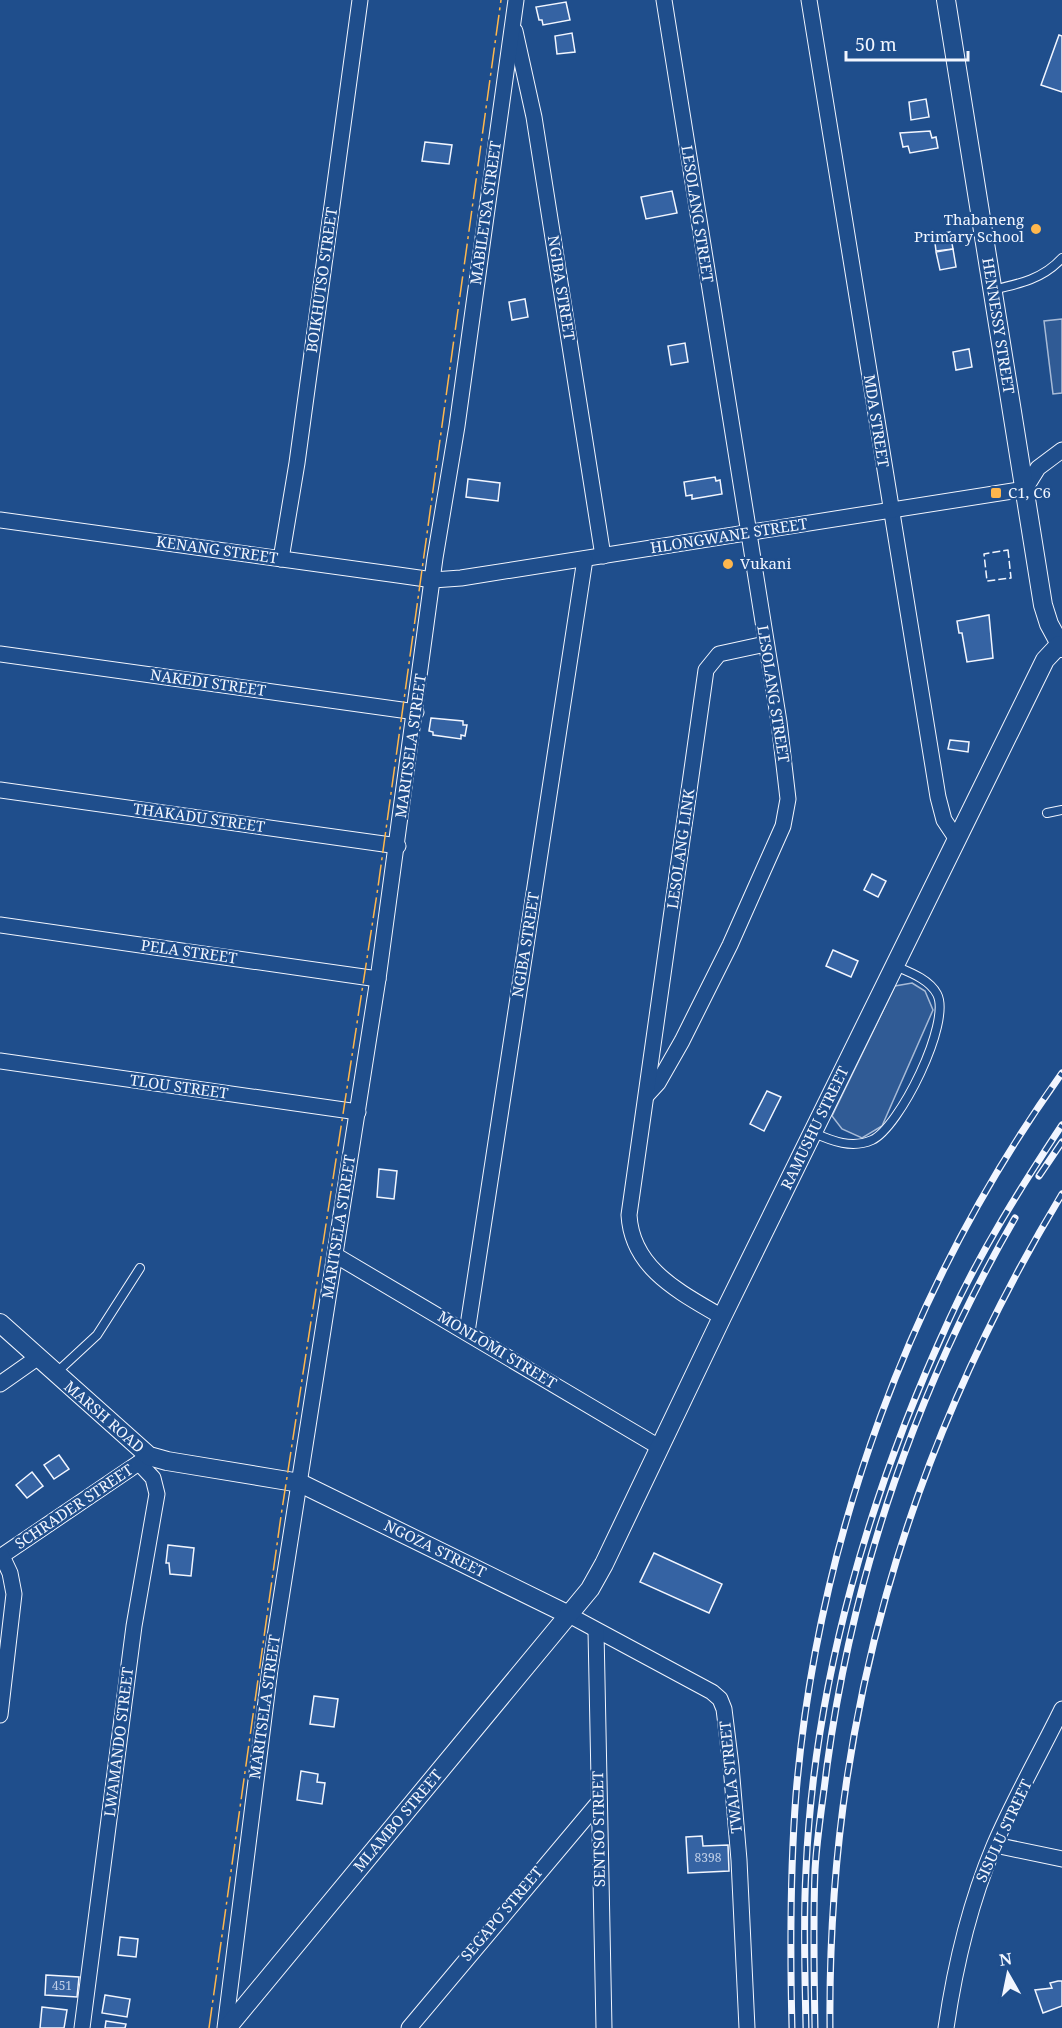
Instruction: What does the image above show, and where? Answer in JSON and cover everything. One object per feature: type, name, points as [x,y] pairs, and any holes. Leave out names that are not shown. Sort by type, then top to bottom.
[{"type":"street","name":"BOIKHUTSO STREET","points":[[281,559],[297,463],[360,0]]},
{"type":"street","name":"MABILETSA STREET","points":[[457,426],[516,0]]},
{"type":"street","name":"LESOLANG STREET","points":[[664,0],[747,533],[779,722],[788,795],[783,826],[730,945],[682,1041],[658,1083],[647,1095],[630,1198],[629,1215],[632,1237],[643,1259],[654,1272],[691,1299],[722,1317]]},
{"type":"street","name":"MDA STREET","points":[[809,0],[938,797],[944,820],[956,838]]},
{"type":"street","name":"HENNESSY STREET","points":[[946,0],[1043,605],[1061,645]]},
{"type":"street","name":"NGIBA STREET","points":[[513,22],[534,117],[603,556]]},
{"type":"street","name":"MARITSELA STREET","points":[[226,2028],[257,1758],[398,846],[457,426]]},
{"type":"street","points":[[1025,489],[1038,468],[1062,450]]},
{"type":"street","name":"HLONGWANE STREET","points":[[434,580],[503,573],[1025,489]]},
{"type":"street","name":"KENANG STREET","points":[[0,520],[434,580]]},
{"type":"street","name":"NGIBA STREET","points":[[467,1332],[585,559]]},
{"type":"street","name":"LESOLANG LINK","points":[[647,1095],[706,670],[709,663],[719,654],[765,644]]},
{"type":"street","name":"RAMUSHU STREET","points":[[569,1614],[590,1589],[604,1564],[956,838],[1045,660],[1061,645]]},
{"type":"street","name":"NAKEDI STREET","points":[[0,654],[416,712]]},
{"type":"street","name":"THAKADU STREET","points":[[0,790],[398,846]]},
{"type":"street","name":"PELA STREET","points":[[0,925],[378,979]]},
{"type":"street","name":"TLOU STREET","points":[[0,1061],[358,1112]]},
{"type":"street","name":"MONLOMI STREET","points":[[334,1255],[659,1447]]},
{"type":"street","name":"MARSH ROAD","points":[[0,1323],[144,1459],[300,1483]]},
{"type":"street","points":[[0,1384],[37,1358]]},
{"type":"street","name":"SCHRADER STREET","points":[[1,1557],[144,1459]]},
{"type":"street","name":"LWAMANDO STREET","points":[[82,2028],[134,1626],[157,1494],[153,1478],[144,1459]]},
{"type":"street","name":"NGOZA STREET","points":[[300,1483],[569,1614]]},
{"type":"street","points":[[0,1715],[14,1594],[10,1573],[1,1557]]},
{"type":"street","name":"TWALA STREET","points":[[569,1614],[596,1631],[712,1692],[722,1704],[731,1766],[739,1860],[747,2028]]},
{"type":"street","name":"MLAMBO STREET","points":[[226,2028],[569,1614]]},
{"type":"street","name":"SENTSO STREET","points":[[596,1631],[604,2028]]},
{"type":"street","name":"SISULU STREET","points":[[946,2028],[962,1944],[978,1890],[995,1845],[1062,1709]]},
{"type":"street","name":"SEGAPO STREET","points":[[409,2028],[598,1803]]},
{"type":"street","points":[[995,1845],[1059,1859],[1062,1874]]},
{"type":"lane","points":[[992,290],[1023,283],[1047,273],[1062,258]]},
{"type":"lane","points":[[1047,813],[1062,810]]},
{"type":"lane","points":[[812,1132],[840,1142],[855,1144],[870,1141],[882,1134],[904,1104],[936,1033],[940,1003],[931,986],[895,966]]},
{"type":"lane","points":[[55,1374],[98,1335],[140,1268]]},
{"type":"shaded area","points":[[1062,319],[1062,393],[1053,394],[1044,321]]},
{"type":"shaded area","points":[[912,983],[925,991],[933,1010],[882,1126],[862,1138],[842,1129],[832,1116],[895,986]]},
{"type":"building","points":[[566,2],[570,20],[543,25],[542,20],[539,20],[536,7]]},
{"type":"building","points":[[572,33],[575,52],[557,54],[555,36]]},
{"type":"building","points":[[1059,35],[1062,36],[1062,92],[1041,85]]},
{"type":"building","points":[[926,99],[929,117],[911,120],[909,102]]},
{"type":"building","points":[[930,131],[932,138],[936,137],[938,148],[910,153],[908,146],[903,147],[900,133]]},
{"type":"building","points":[[425,142],[452,145],[449,164],[422,161]]},
{"type":"building","points":[[672,191],[677,213],[646,219],[641,197]]},
{"type":"building","points":[[950,232],[953,249],[936,251],[934,235]]},
{"type":"building","points":[[953,249],[956,267],[940,270],[936,252]]},
{"type":"building","points":[[525,299],[528,317],[512,320],[509,302]]},
{"type":"building","points":[[685,343],[688,362],[671,365],[668,346]]},
{"type":"building","points":[[969,349],[972,367],[956,370],[953,352]]},
{"type":"building","points":[[715,477],[716,481],[720,480],[722,494],[692,499],[692,495],[686,496],[684,482]]},
{"type":"building","points":[[468,479],[500,483],[498,501],[466,497]]},
{"type":"building","points":[[989,615],[993,658],[967,662],[962,633],[959,633],[957,621]]},
{"type":"building","points":[[431,718],[463,721],[463,725],[467,725],[465,736],[461,735],[461,739],[433,735],[433,732],[429,731]]},
{"type":"building","points":[[950,740],[969,742],[968,752],[948,749]]},
{"type":"building","points":[[872,874],[886,881],[878,897],[864,890]]},
{"type":"building","points":[[833,950],[858,961],[851,977],[826,966]]},
{"type":"building","points":[[767,1091],[781,1097],[764,1131],[750,1124]]},
{"type":"building","points":[[379,1169],[397,1171],[394,1199],[377,1197]]},
{"type":"building","points":[[59,1455],[69,1469],[54,1479],[44,1465]]},
{"type":"building","points":[[32,1472],[43,1486],[27,1498],[16,1485]]},
{"type":"building","points":[[168,1545],[194,1548],[191,1576],[170,1574],[169,1563],[166,1563]]},
{"type":"building","points":[[654,1553],[722,1584],[709,1613],[640,1582]]},
{"type":"building","points":[[314,1696],[338,1699],[334,1727],[310,1724]]},
{"type":"building","points":[[301,1771],[318,1774],[317,1782],[325,1783],[322,1804],[297,1800]]},
{"type":"building","points":[[702,1836],[703,1846],[728,1845],[729,1871],[688,1873],[686,1837]]},
{"type":"building","points":[[120,1937],[138,1939],[136,1957],[118,1955]]},
{"type":"building","points":[[46,1975],[79,1977],[77,1997],[45,1995]]},
{"type":"building","points":[[1062,1981],[1062,2006],[1043,2013],[1035,1990],[1052,1988],[1050,1983]]},
{"type":"building","points":[[105,1995],[130,1999],[127,2017],[102,2013]]},
{"type":"building","points":[[42,2007],[67,2010],[64,2028],[40,2028]]},
{"type":"building","points":[[106,2021],[126,2024],[125,2028],[105,2028]]},
{"type":"railway","points":[[792,2028],[791,1911],[796,1794],[808,1698],[826,1602],[850,1508],[881,1416],[917,1326],[960,1238],[1008,1154],[1062,1073]]},
{"type":"railway","points":[[806,2028],[804,1949],[811,1799],[834,1658],[851,1588],[894,1452],[949,1320],[1002,1220],[1062,1125]]},
{"type":"railway","points":[[1039,1176],[1062,1142]]},
{"type":"railway","points":[[830,2028],[833,1916],[843,1806],[861,1699],[886,1594],[919,1492],[960,1391],[1007,1292],[1062,1194]]},
{"type":"railway","points":[[815,2028],[814,1909],[817,1844],[839,1694],[854,1623],[872,1552],[919,1415],[980,1282],[1015,1218]]},
{"type":"fence","points":[[1008,550],[1011,578],[987,581],[984,554],[1008,550]]},
{"type":"power","points":[[209,2028],[281,1516],[378,887],[501,0]]},
{"type":"place","name":"Thabaneng Primary School","points":[[1036,229]]},
{"type":"place","name":"C1, C6","points":[[996,493]]},
{"type":"place","name":"Vukani","points":[[728,564]]}]
